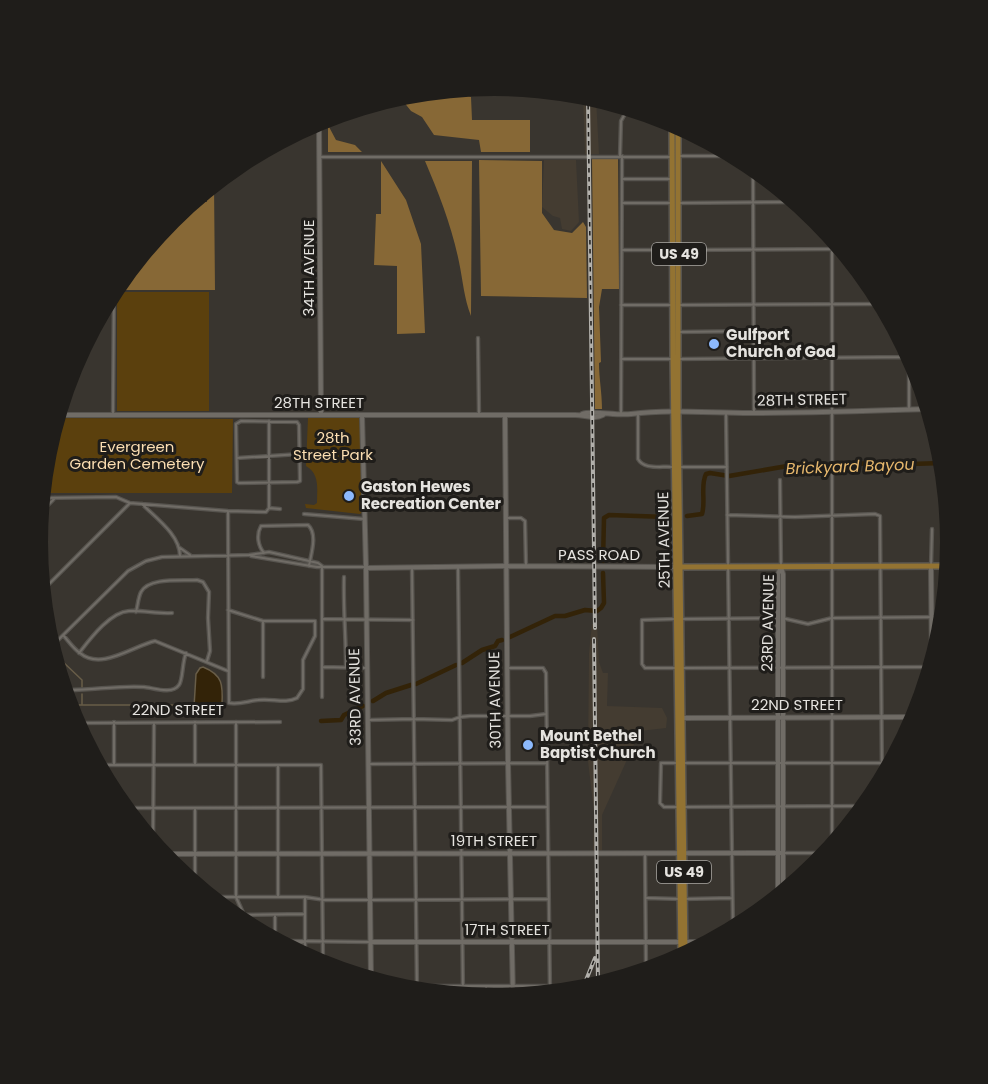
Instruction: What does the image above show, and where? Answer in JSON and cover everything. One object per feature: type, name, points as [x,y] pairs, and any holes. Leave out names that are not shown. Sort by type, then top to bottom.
[{"type":"main road","name":"25TH AVENUE","points":[[673,134],[682,946]]},
{"type":"main road","name":"25TH AVENUE","points":[[675,203],[672,179],[677,136]]},
{"type":"main road","name":"25TH AVENUE","points":[[676,304],[679,332],[676,359]]},
{"type":"main road","name":"PASS ROAD","points":[[678,567],[939,566]]},
{"type":"street","points":[[621,415],[621,121],[623,116]]},
{"type":"street","name":"34TH AVENUE","points":[[319,132],[321,415]]},
{"type":"street","points":[[319,157],[717,156]]},
{"type":"street","points":[[621,178],[672,179]]},
{"type":"street","points":[[753,179],[754,413]]},
{"type":"street","points":[[621,203],[782,202]]},
{"type":"street","points":[[621,250],[830,249]]},
{"type":"street","points":[[832,251],[832,833]]},
{"type":"street","points":[[621,305],[871,304]]},
{"type":"street","points":[[113,414],[114,309]]},
{"type":"street","points":[[679,332],[754,331]]},
{"type":"street","points":[[478,338],[479,415]]},
{"type":"street","points":[[621,359],[899,356]]},
{"type":"street","points":[[909,410],[910,381]]},
{"type":"street","name":"28TH STREET","points":[[67,414],[581,415],[599,412],[603,415],[621,415],[676,411],[754,413],[920,410]]},
{"type":"street","points":[[726,412],[733,919]]},
{"type":"street","points":[[638,413],[638,459],[641,464],[645,466],[727,468]]},
{"type":"street","name":"33RD AVENUE","points":[[362,415],[371,970]]},
{"type":"street","name":"30TH AVENUE","points":[[505,415],[511,986]]},
{"type":"street","points":[[241,421],[269,421],[297,422],[299,425],[300,481],[239,483],[236,480],[236,424],[241,421]]},
{"type":"street","points":[[51,498],[116,497],[130,503],[266,512],[269,483],[269,421]]},
{"type":"street","points":[[236,458],[300,454]]},
{"type":"street","points":[[780,480],[781,567]]},
{"type":"street","points":[[50,504],[56,498]]},
{"type":"street","points":[[50,583],[130,503]]},
{"type":"street","points":[[142,503],[172,535],[179,548],[180,556]]},
{"type":"street","points":[[268,508],[280,509]]},
{"type":"street","points":[[228,511],[227,556],[229,703],[241,704],[264,699],[289,702],[297,698],[303,689],[303,660],[315,636],[315,621],[263,621],[228,610]]},
{"type":"street","points":[[304,514],[364,519]]},
{"type":"street","points":[[727,515],[875,514],[881,517],[882,761]]},
{"type":"street","points":[[506,518],[525,520],[526,566]]},
{"type":"street","points":[[264,553],[258,543],[261,526],[308,525],[313,532],[309,566]]},
{"type":"street","points":[[932,529],[932,623]]},
{"type":"street","points":[[179,548],[192,556]]},
{"type":"street","points":[[59,639],[128,571],[154,558],[277,553],[322,566],[322,697]]},
{"type":"street","name":"PASS ROAD","points":[[249,555],[309,566],[678,567]]},
{"type":"street","points":[[287,561],[288,556]]},
{"type":"street","points":[[412,567],[417,981]]},
{"type":"street","points":[[458,567],[463,986]]},
{"type":"street","name":"23RD AVENUE","points":[[781,567],[778,574],[781,618],[782,882]]},
{"type":"street","points":[[344,576],[343,619],[346,632],[346,667]]},
{"type":"street","points":[[136,612],[140,594],[152,583],[196,580],[203,582],[209,592],[210,651],[206,662]]},
{"type":"street","points":[[79,653],[95,633],[112,618],[126,612],[172,613]]},
{"type":"street","points":[[922,667],[643,667],[642,621],[644,619],[781,618],[808,624],[832,618],[932,618]]},
{"type":"street","points":[[322,619],[413,620]]},
{"type":"street","points":[[263,621],[263,677]]},
{"type":"street","points":[[63,635],[79,653],[92,659],[102,660],[155,641],[228,671]]},
{"type":"street","points":[[74,690],[128,687],[172,690],[179,686],[181,681],[182,662],[186,653]]},
{"type":"street","points":[[322,667],[367,668]]},
{"type":"street","points":[[507,668],[543,668],[546,673],[550,984]]},
{"type":"street","points":[[368,720],[452,720],[460,717],[546,714]]},
{"type":"street","name":"22ND STREET","points":[[680,718],[904,717]]},
{"type":"street","points":[[114,722],[114,764]]},
{"type":"street","points":[[195,722],[195,764]]},
{"type":"street","points":[[236,722],[236,897],[242,910]]},
{"type":"street","name":"22ND STREET","points":[[87,723],[280,722]]},
{"type":"street","points":[[153,829],[154,723]]},
{"type":"street","points":[[437,759],[437,764]]},
{"type":"street","points":[[854,806],[664,807],[660,801],[661,763],[881,763]]},
{"type":"street","points":[[108,764],[321,765],[323,954]]},
{"type":"street","points":[[369,764],[547,764]]},
{"type":"street","points":[[278,765],[278,897]]},
{"type":"street","points":[[136,808],[547,807]]},
{"type":"street","points":[[195,808],[195,872]]},
{"type":"street","points":[[645,853],[646,961]]},
{"type":"street","name":"23RD AVENUE","points":[[779,885],[781,853]]},
{"type":"street","name":"19TH STREET","points":[[176,854],[813,853]]},
{"type":"street","points":[[223,897],[371,900],[549,899]]},
{"type":"street","points":[[304,897],[305,946]]},
{"type":"street","points":[[645,898],[732,898]]},
{"type":"street","points":[[274,914],[274,930]]},
{"type":"street","points":[[249,915],[305,914]]},
{"type":"street","points":[[296,941],[305,942]]},
{"type":"street","points":[[299,943],[305,942]]},
{"type":"street","name":"17TH STREET","points":[[305,942],[691,942]]},
{"type":"street","points":[[455,986],[533,986]]},
{"type":"shaded area","points":[[470,97],[472,120],[530,120],[530,152],[481,152],[479,140],[434,135],[422,117],[411,111],[406,105]]},
{"type":"shaded area","points":[[583,106],[597,108],[599,154],[585,154]]},
{"type":"shaded area","points":[[329,128],[336,140],[355,145],[362,152],[328,152]]},
{"type":"shaded area","points":[[592,159],[618,159],[619,289],[602,289],[599,307],[601,362],[599,369],[602,409],[595,409]]},
{"type":"shaded area","points":[[479,160],[542,161],[542,213],[554,230],[572,233],[583,222],[586,227],[587,298],[481,296]]},
{"type":"shaded area","points":[[544,160],[576,160],[579,222],[571,231],[562,229],[560,218],[553,216],[542,207]]},
{"type":"shaded area","points":[[381,161],[406,200],[421,244],[425,333],[397,334],[397,266],[374,265],[376,214],[381,214]]},
{"type":"shaded area","points":[[425,161],[472,161],[471,316],[453,236]]},
{"type":"shaded area","points":[[214,195],[215,290],[126,290],[159,248]]},
{"type":"shaded area","points":[[592,624],[597,624],[599,662],[603,673],[608,673],[607,706],[662,708],[667,718],[666,728],[640,731],[602,815],[602,851],[593,851],[594,812],[588,761],[589,653]]},
{"type":"shaded area","points":[[203,667],[218,677],[222,692],[222,705],[194,707],[196,674]]},
{"type":"green space","name":"Evergreen Garden Cemetery","points":[[124,292],[209,292],[209,411],[117,411],[117,304]]},
{"type":"green space","name":"Evergreen Garden Cemetery","points":[[66,418],[233,419],[232,493],[51,493]]},
{"type":"green space","name":"28th Street Park","points":[[308,418],[359,418],[362,512],[360,514],[306,508],[305,504],[317,503],[316,478],[306,466]]},
{"type":"waterway","name":"Brickyard Bayou","points":[[687,516],[702,514],[704,479],[706,474],[710,473],[729,476],[799,464],[819,467],[884,462],[932,463]]},
{"type":"waterway","name":"Brickyard Bayou","points":[[603,561],[604,518],[609,515],[667,517]]},
{"type":"waterway","name":"Brickyard Bayou","points":[[510,637],[555,616],[565,616],[585,610],[597,611],[604,603],[603,573]]},
{"type":"waterway","name":"Brickyard Bayou","points":[[462,663],[502,640]]},
{"type":"waterway","points":[[65,664],[82,680],[82,687]]},
{"type":"waterway","name":"Brickyard Bayou","points":[[416,684],[456,665]]},
{"type":"waterway","name":"Brickyard Bayou","points":[[373,701],[386,693],[411,685]]},
{"type":"waterway","points":[[82,694],[82,704]]},
{"type":"waterway","points":[[79,705],[194,705]]},
{"type":"waterway","name":"Brickyard Bayou","points":[[321,721],[341,720],[344,715],[363,706]]},
{"type":"railway","points":[[588,107],[595,628]]},
{"type":"railway","points":[[594,639],[598,975]]},
{"type":"railway","points":[[587,978],[595,958]]},
{"type":"place","name":"Gulfport Church of God","points":[[714,344]]},
{"type":"place","name":"Gaston Hewes Recreation Center","points":[[349,496]]},
{"type":"place","name":"Mount Bethel Baptist Church","points":[[528,745]]}]
